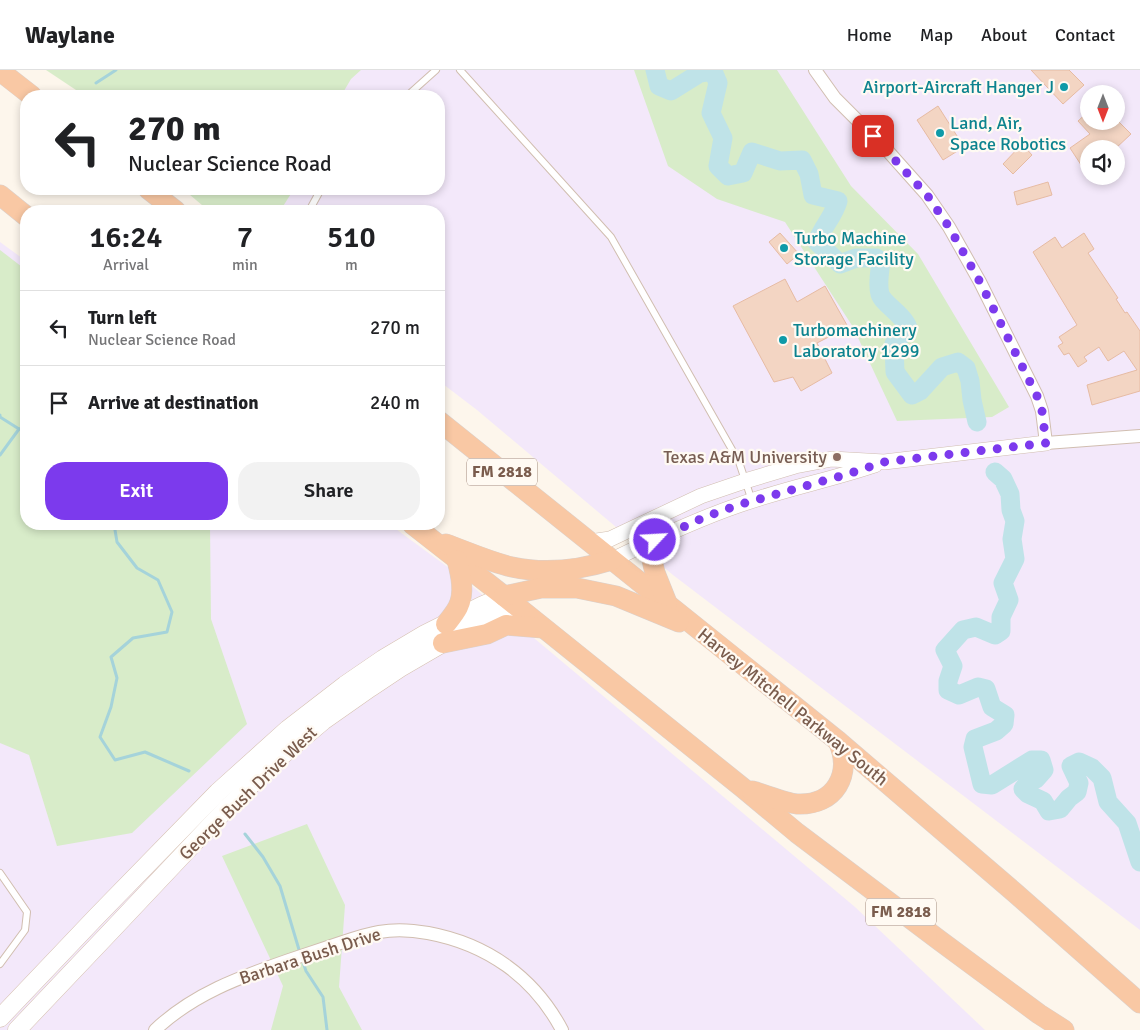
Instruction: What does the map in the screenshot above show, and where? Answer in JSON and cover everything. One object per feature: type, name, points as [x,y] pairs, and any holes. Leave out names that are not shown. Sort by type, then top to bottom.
[{"type":"highway","points":[[0,71],[24,90]]},
{"type":"highway","points":[[0,195],[20,211]]},
{"type":"highway","points":[[156,195],[168,205]]},
{"type":"highway","name":"Harvey Mitchell Parkway South","points":[[445,426],[838,741],[1140,1003]]},
{"type":"highway","name":"FM 2818","points":[[419,530],[504,596],[804,839],[1039,1014],[1064,1030]]},
{"type":"highway","points":[[428,537],[512,567],[559,570],[597,565],[612,560]]},
{"type":"highway","points":[[655,540],[652,560],[655,573],[668,605]]},
{"type":"highway","points":[[457,560],[461,576],[462,594],[458,607],[445,633],[487,634],[506,625],[543,628]]},
{"type":"highway","points":[[504,596],[541,588],[577,588],[616,596],[700,630]]},
{"type":"highway","points":[[742,788],[794,804],[810,804],[823,800],[835,790],[842,775],[843,760],[838,741]]},
{"type":"main road","name":"George Bush Drive West","points":[[17,1030],[278,758],[323,721],[400,668],[481,606],[504,596]]},
{"type":"main road","name":"George Bush Drive West","points":[[1,1015],[218,792],[288,728],[345,684],[425,634],[445,633],[520,610]]},
{"type":"street","points":[[815,70],[835,98],[886,149],[927,195],[949,227],[980,282],[1037,396],[1042,411],[1046,443]]},
{"type":"street","points":[[590,542],[610,539],[701,496],[795,466],[832,459],[884,462],[1046,443],[1140,436]]},
{"type":"street","points":[[612,560],[705,517],[752,500],[848,474],[884,462]]},
{"type":"street","name":"Barbara Bush Drive","points":[[155,1030],[166,1019],[198,997],[230,981],[363,936],[388,930],[405,930],[443,936],[464,943],[486,953],[514,970],[548,1006],[562,1030]]},
{"type":"lane","points":[[414,90],[436,70]]},
{"type":"lane","points":[[460,70],[611,237],[739,462],[752,500]]},
{"type":"lane","points":[[0,873],[27,912],[24,930],[0,964]]},
{"type":"shaded area","name":"Texas A&M University","points":[[77,70],[1140,70],[1140,930],[673,575],[477,410],[445,386],[445,205],[229,205],[219,195],[445,195],[445,90],[102,90]]},
{"type":"shaded area","points":[[0,242],[20,257],[20,530],[397,530],[460,576],[855,907],[985,1030],[0,1030]]},
{"type":"green space","points":[[46,70],[361,70],[351,79],[345,90],[76,90]]},
{"type":"green space","points":[[634,70],[777,70],[851,186],[918,254],[1009,407],[992,417],[897,421],[853,327],[785,222],[717,199],[668,166]]},
{"type":"green space","points":[[190,195],[290,195],[284,205],[202,205]]},
{"type":"green space","points":[[0,250],[20,265],[20,530],[210,530],[211,619],[247,724],[132,833],[57,846],[29,755],[0,743]]},
{"type":"green space","points":[[307,824],[345,905],[339,987],[362,1030],[271,1030],[283,986],[222,856]]},
{"type":"building","name":"Airport-Aircraft Hanger J","points":[[1031,70],[1069,70],[1084,85],[1080,85],[1080,89],[1063,104]]},
{"type":"building","name":"Land, Air, Space Robotics","points":[[938,106],[964,147],[943,160],[917,120]]},
{"type":"building","points":[[1125,128],[1131,134],[1125,140],[1081,140],[1090,134],[1086,130],[1125,130]]},
{"type":"building","points":[[1080,141],[1080,163],[1070,148]]},
{"type":"building","points":[[1022,144],[1032,155],[1013,174],[1003,164]]},
{"type":"building","points":[[1048,182],[1052,195],[1017,205],[1014,192]]},
{"type":"building","name":"Turbo Machine Storage Facility","points":[[780,233],[799,254],[787,264],[769,242]]},
{"type":"building","points":[[1084,233],[1094,249],[1088,253],[1118,298],[1116,299],[1125,313],[1127,312],[1140,331],[1140,391],[1092,405],[1087,385],[1137,370],[1124,351],[1108,361],[1099,347],[1084,357],[1087,361],[1078,367],[1069,353],[1064,355],[1058,346],[1063,343],[1059,337],[1077,325],[1033,252],[1055,237],[1062,248]]},
{"type":"building","name":"Turbomachinery Laboratory 1299","points":[[785,279],[797,302],[825,286],[848,327],[817,343],[832,373],[801,391],[793,377],[774,382],[733,306]]},
{"type":"waterway","points":[[96,83],[116,70]]},
{"type":"waterway","points":[[655,70],[659,86],[671,91],[700,73],[713,71],[718,83],[711,113],[723,138],[718,166],[728,176],[743,173],[752,152],[780,161],[802,160],[809,174],[813,195],[838,201],[817,242],[840,264],[856,258],[876,258],[881,261],[880,294],[885,302],[906,323],[908,328],[894,344],[895,372],[912,395],[920,391],[942,367],[958,362],[966,368],[977,422]]},
{"type":"waterway","points":[[0,415],[0,417],[19,429],[0,455]]},
{"type":"waterway","points":[[995,472],[1003,479],[1010,494],[1011,510],[1015,521],[1012,539],[1015,559],[1003,583],[1009,600],[1001,617],[1001,631],[995,635],[976,627],[963,630],[945,650],[953,666],[948,681],[948,690],[959,695],[978,687],[986,689],[992,707],[1005,715],[1004,724],[996,731],[975,739],[973,747],[982,784],[992,785],[1032,760],[1041,760],[1044,770],[1023,789],[1028,794],[1043,801],[1049,811],[1060,809],[1077,792],[1079,783],[1071,766],[1079,762],[1092,768],[1102,778],[1108,802],[1127,823],[1140,862]]},
{"type":"waterway","points":[[115,530],[117,542],[137,568],[158,580],[172,612],[167,632],[133,638],[111,657],[117,678],[111,707],[100,737],[115,760],[145,752],[189,771]]},
{"type":"waterway","points":[[245,834],[263,857],[280,886],[300,953]]},
{"type":"waterway","points":[[302,959],[306,971],[323,997],[327,1030]]},
{"type":"place","name":"Airport-Aircraft Hanger J","points":[[1064,87]]},
{"type":"place","name":"Land, Air, Space Robotics","points":[[940,133]]},
{"type":"place","name":"Turbo Machine Storage Facility","points":[[784,248]]},
{"type":"place","name":"Turbomachinery Laboratory 1299","points":[[783,340]]},
{"type":"place","name":"Texas A&M University","points":[[837,457]]},
{"type":"route","points":[[655,540],[705,517],[738,505],[884,462],[1046,443],[1042,411],[1037,396],[980,282],[949,227],[927,195],[873,136]]}]
